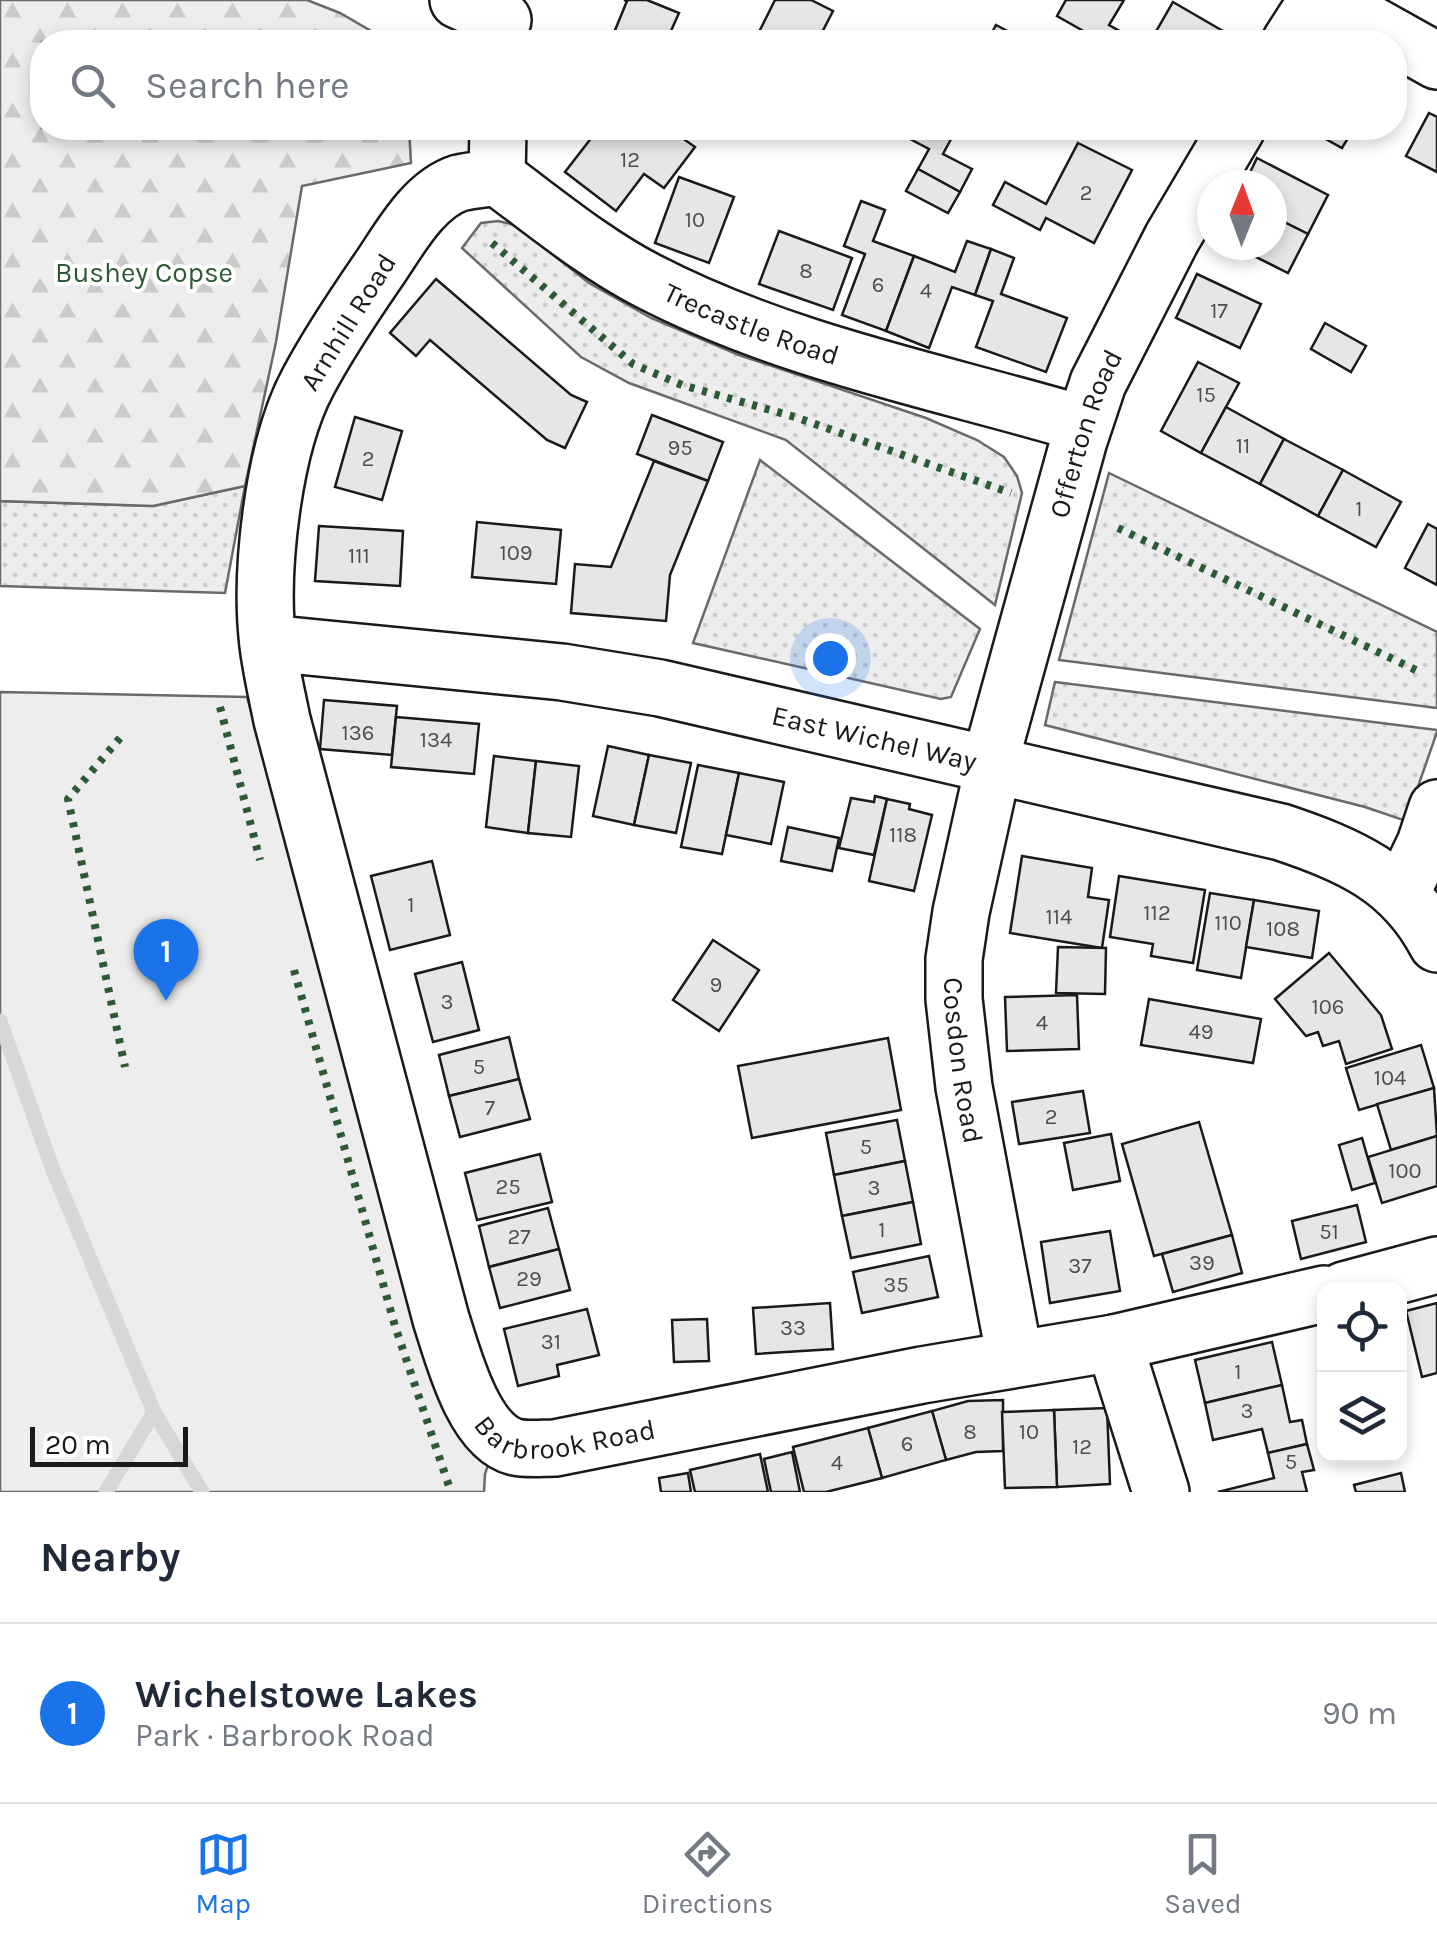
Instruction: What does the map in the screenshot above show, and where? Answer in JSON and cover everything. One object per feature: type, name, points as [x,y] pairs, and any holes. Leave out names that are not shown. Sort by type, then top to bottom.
[{"type":"street","points":[[1298,30],[1317,0]]},
{"type":"street","points":[[1328,0],[1382,30]]},
{"type":"street","points":[[1407,43],[1437,60]]},
{"type":"street","name":"Offerton Road","points":[[992,763],[1083,424],[1117,340],[1230,140]]},
{"type":"street","name":"Trecastle Road","points":[[497,152],[648,281],[730,317],[876,370],[985,395],[1083,424]]},
{"type":"street","name":"Arnhill Road","points":[[268,643],[266,582],[275,491],[307,383],[422,210],[497,152]]},
{"type":"street","name":"East Wichel Way","points":[[268,643],[562,672],[621,682],[992,763],[1281,832],[1332,849],[1374,870],[1401,894],[1437,944]]},
{"type":"street","name":"Barbrook Road","points":[[268,643],[282,720],[441,1319],[471,1401],[495,1436],[512,1446],[555,1448],[1114,1343],[1317,1296]]},
{"type":"street","name":"Cosdon Road","points":[[992,763],[961,912],[954,959],[954,999],[964,1087],[1016,1359]]},
{"type":"street","points":[[1401,894],[1437,808]]},
{"type":"street","points":[[1374,1282],[1437,1265]]},
{"type":"street","points":[[1114,1343],[1161,1492]]},
{"type":"green space","name":"Bushey Copse","points":[[0,0],[307,0],[369,30],[30,30],[30,140],[410,140],[411,163],[302,186],[276,342],[245,486],[153,506],[0,501]]},
{"type":"green space","points":[[481,223],[515,225],[589,283],[651,318],[739,355],[926,418],[977,440],[1004,457],[1017,476],[1022,493],[995,605],[786,440],[629,383],[581,357],[462,248]]},
{"type":"green space","points":[[760,460],[980,629],[951,697],[941,699],[693,643]]},
{"type":"green space","points":[[1109,473],[1437,632],[1437,708],[1059,660]]},
{"type":"green space","points":[[245,486],[225,593],[0,586],[0,501],[153,506]]},
{"type":"green space","points":[[1055,682],[1437,732],[1406,821],[1045,725]]},
{"type":"shaded area","points":[[0,692],[247,697],[416,1304],[489,1462],[484,1492],[0,1492]]},
{"type":"building","points":[[624,0],[647,0],[679,13],[671,30],[615,30],[627,1]]},
{"type":"building","points":[[775,0],[811,0],[833,11],[823,30],[760,30]]},
{"type":"building","points":[[1066,0],[1124,0],[1109,25],[1118,30],[1082,30],[1057,16]]},
{"type":"building","points":[[1173,2],[1221,30],[1157,30]]},
{"type":"building","points":[[1429,113],[1437,117],[1437,172],[1406,156]]},
{"type":"building","points":[[590,140],[685,140],[695,147],[664,188],[644,174],[616,211],[565,172]]},
{"type":"building","points":[[912,140],[951,140],[943,154],[972,169],[960,192],[918,169],[929,149]]},
{"type":"building","points":[[1328,140],[1347,140],[1342,148]]},
{"type":"building","points":[[1078,143],[1132,170],[1094,243],[1046,218],[1040,230],[993,205],[1005,182],[1046,204]]},
{"type":"building","points":[[1257,158],[1280,170],[1251,170]]},
{"type":"building","points":[[918,169],[960,192],[948,213],[906,191]]},
{"type":"building","points":[[1287,174],[1328,195],[1308,234],[1287,224]]},
{"type":"building","points":[[679,177],[734,197],[709,263],[655,243]]},
{"type":"building","points":[[861,201],[885,210],[873,241],[914,256],[886,331],[842,315],[865,254],[844,246]]},
{"type":"building","points":[[1287,224],[1308,234],[1288,273],[1262,260],[1287,260]]},
{"type":"building","points":[[779,231],[852,258],[833,310],[759,284]]},
{"type":"building","points":[[967,241],[991,249],[975,295],[952,287],[929,348],[886,331],[914,256],[955,272]]},
{"type":"building","points":[[991,249],[1014,258],[1001,294],[1067,318],[1046,372],[976,347],[993,301],[975,295]]},
{"type":"building","points":[[1197,274],[1261,304],[1240,348],[1176,318]]},
{"type":"building","points":[[436,279],[571,395],[587,402],[565,448],[547,440],[430,340],[416,356],[390,333]]},
{"type":"building","points":[[1325,323],[1366,346],[1351,372],[1311,349]]},
{"type":"building","points":[[1198,362],[1239,383],[1201,453],[1161,431]]},
{"type":"building","points":[[1226,407],[1284,439],[1260,484],[1201,453]]},
{"type":"building","points":[[652,415],[723,442],[708,481],[637,454]]},
{"type":"building","points":[[355,417],[402,431],[382,500],[335,487]]},
{"type":"building","points":[[1284,439],[1343,470],[1318,516],[1260,484]]},
{"type":"building","points":[[654,461],[708,481],[670,575],[666,621],[571,613],[575,564],[611,567]]},
{"type":"building","points":[[1343,470],[1401,502],[1376,547],[1318,516]]},
{"type":"building","points":[[477,522],[561,530],[556,584],[472,577]]},
{"type":"building","points":[[1428,524],[1437,529],[1437,585],[1405,568]]},
{"type":"building","points":[[319,526],[403,531],[400,586],[315,581]]},
{"type":"building","points":[[324,700],[397,706],[392,755],[320,749]]},
{"type":"building","points":[[396,717],[479,724],[474,774],[391,767]]},
{"type":"building","points":[[608,746],[649,755],[634,825],[593,816]]},
{"type":"building","points":[[649,755],[691,763],[676,833],[634,825]]},
{"type":"building","points":[[494,756],[536,761],[528,833],[486,827]]},
{"type":"building","points":[[536,761],[579,766],[571,837],[528,833]]},
{"type":"building","points":[[698,765],[739,773],[722,854],[681,847]]},
{"type":"building","points":[[739,773],[784,782],[771,844],[726,835]]},
{"type":"building","points":[[875,796],[887,799],[874,855],[839,848],[851,798],[874,802]]},
{"type":"building","points":[[887,799],[932,815],[914,891],[869,881]]},
{"type":"building","points":[[788,827],[839,838],[832,871],[781,861]]},
{"type":"building","points":[[1022,856],[1092,868],[1088,897],[1109,900],[1102,948],[1010,933]]},
{"type":"building","points":[[432,861],[450,935],[390,950],[371,876]]},
{"type":"building","points":[[1119,876],[1205,890],[1193,963],[1151,956],[1153,944],[1110,937]]},
{"type":"building","points":[[1210,893],[1254,900],[1241,978],[1197,970]]},
{"type":"building","points":[[1254,900],[1319,911],[1312,958],[1246,947]]},
{"type":"building","points":[[713,940],[759,970],[719,1031],[673,1000]]},
{"type":"building","points":[[1058,947],[1106,948],[1105,994],[1056,993]]},
{"type":"building","points":[[1329,953],[1381,1015],[1392,1049],[1346,1064],[1339,1041],[1323,1046],[1318,1032],[1306,1036],[1275,999]]},
{"type":"building","points":[[462,962],[479,1030],[433,1042],[415,974]]},
{"type":"building","points":[[1077,995],[1079,1049],[1007,1051],[1005,997]]},
{"type":"building","points":[[1149,999],[1261,1019],[1253,1063],[1141,1045]]},
{"type":"building","points":[[509,1037],[519,1079],[449,1096],[439,1055]]},
{"type":"building","points":[[888,1038],[901,1110],[752,1138],[738,1066]]},
{"type":"building","points":[[1421,1045],[1434,1088],[1359,1110],[1346,1068]]},
{"type":"building","points":[[519,1079],[530,1119],[460,1137],[449,1096]]},
{"type":"building","points":[[1434,1088],[1437,1136],[1391,1150],[1377,1104]]},
{"type":"building","points":[[1083,1091],[1090,1133],[1019,1144],[1012,1102]]},
{"type":"building","points":[[897,1120],[905,1161],[834,1175],[826,1133]]},
{"type":"building","points":[[1199,1122],[1232,1235],[1154,1256],[1122,1144]]},
{"type":"building","points":[[1111,1134],[1120,1181],[1073,1190],[1064,1143]]},
{"type":"building","points":[[1437,1136],[1437,1186],[1382,1203],[1368,1157]]},
{"type":"building","points":[[1362,1138],[1375,1183],[1352,1190],[1339,1145]]},
{"type":"building","points":[[540,1154],[552,1202],[477,1220],[465,1173]]},
{"type":"building","points":[[905,1161],[913,1202],[842,1216],[834,1175]]},
{"type":"building","points":[[913,1202],[921,1244],[851,1258],[842,1216]]},
{"type":"building","points":[[1357,1205],[1366,1242],[1301,1259],[1292,1221]]},
{"type":"building","points":[[548,1208],[559,1249],[489,1267],[479,1226]]},
{"type":"building","points":[[1110,1231],[1120,1291],[1050,1303],[1041,1242]]},
{"type":"building","points":[[1232,1235],[1242,1273],[1173,1292],[1162,1254]]},
{"type":"building","points":[[559,1249],[570,1290],[500,1308],[489,1267]]},
{"type":"building","points":[[929,1256],[938,1297],[862,1313],[853,1272]]},
{"type":"building","points":[[830,1303],[833,1349],[756,1354],[753,1308]]},
{"type":"building","points":[[1437,1303],[1437,1373],[1422,1377],[1407,1311]]},
{"type":"building","points":[[587,1309],[599,1355],[557,1365],[559,1376],[518,1386],[504,1329]]},
{"type":"building","points":[[707,1319],[709,1361],[674,1362],[672,1320]]},
{"type":"building","points":[[1272,1342],[1282,1385],[1205,1403],[1195,1360]]},
{"type":"building","points":[[1282,1385],[1290,1422],[1302,1420],[1307,1444],[1268,1453],[1262,1429],[1213,1440],[1205,1403]]},
{"type":"building","points":[[1003,1400],[1003,1451],[976,1452],[946,1460],[932,1411],[968,1401]]},
{"type":"building","points":[[1107,1408],[1110,1484],[1057,1487],[1054,1410]]},
{"type":"building","points":[[1054,1410],[1057,1487],[1005,1488],[1002,1412]]},
{"type":"building","points":[[932,1411],[946,1460],[882,1478],[868,1428]]},
{"type":"building","points":[[868,1428],[882,1478],[826,1492],[804,1492],[793,1447]]},
{"type":"building","points":[[1307,1444],[1314,1470],[1302,1472],[1307,1492],[1218,1492],[1274,1478],[1268,1453]]},
{"type":"building","points":[[792,1452],[800,1492],[771,1492],[764,1459]]},
{"type":"building","points":[[760,1454],[768,1492],[695,1492],[690,1470]]},
{"type":"building","points":[[688,1473],[691,1492],[661,1492],[659,1478]]},
{"type":"building","points":[[1401,1473],[1405,1492],[1356,1492],[1354,1485]]},
{"type":"waterway","points":[[0,1021],[53,1170],[154,1412],[202,1492]]},
{"type":"waterway","points":[[106,1492],[154,1412]]},
{"type":"hedge","points":[[492,243],[633,364],[682,385],[795,417],[1011,493]]},
{"type":"hedge","points":[[1118,528],[1420,672]]},
{"type":"hedge","points":[[220,707],[260,860]]},
{"type":"hedge","points":[[120,738],[68,799],[125,1067]]},
{"type":"hedge","points":[[294,970],[395,1326],[451,1492]]},
{"type":"place","name":"Wichelstowe Lakes","points":[[166,1001]]}]
